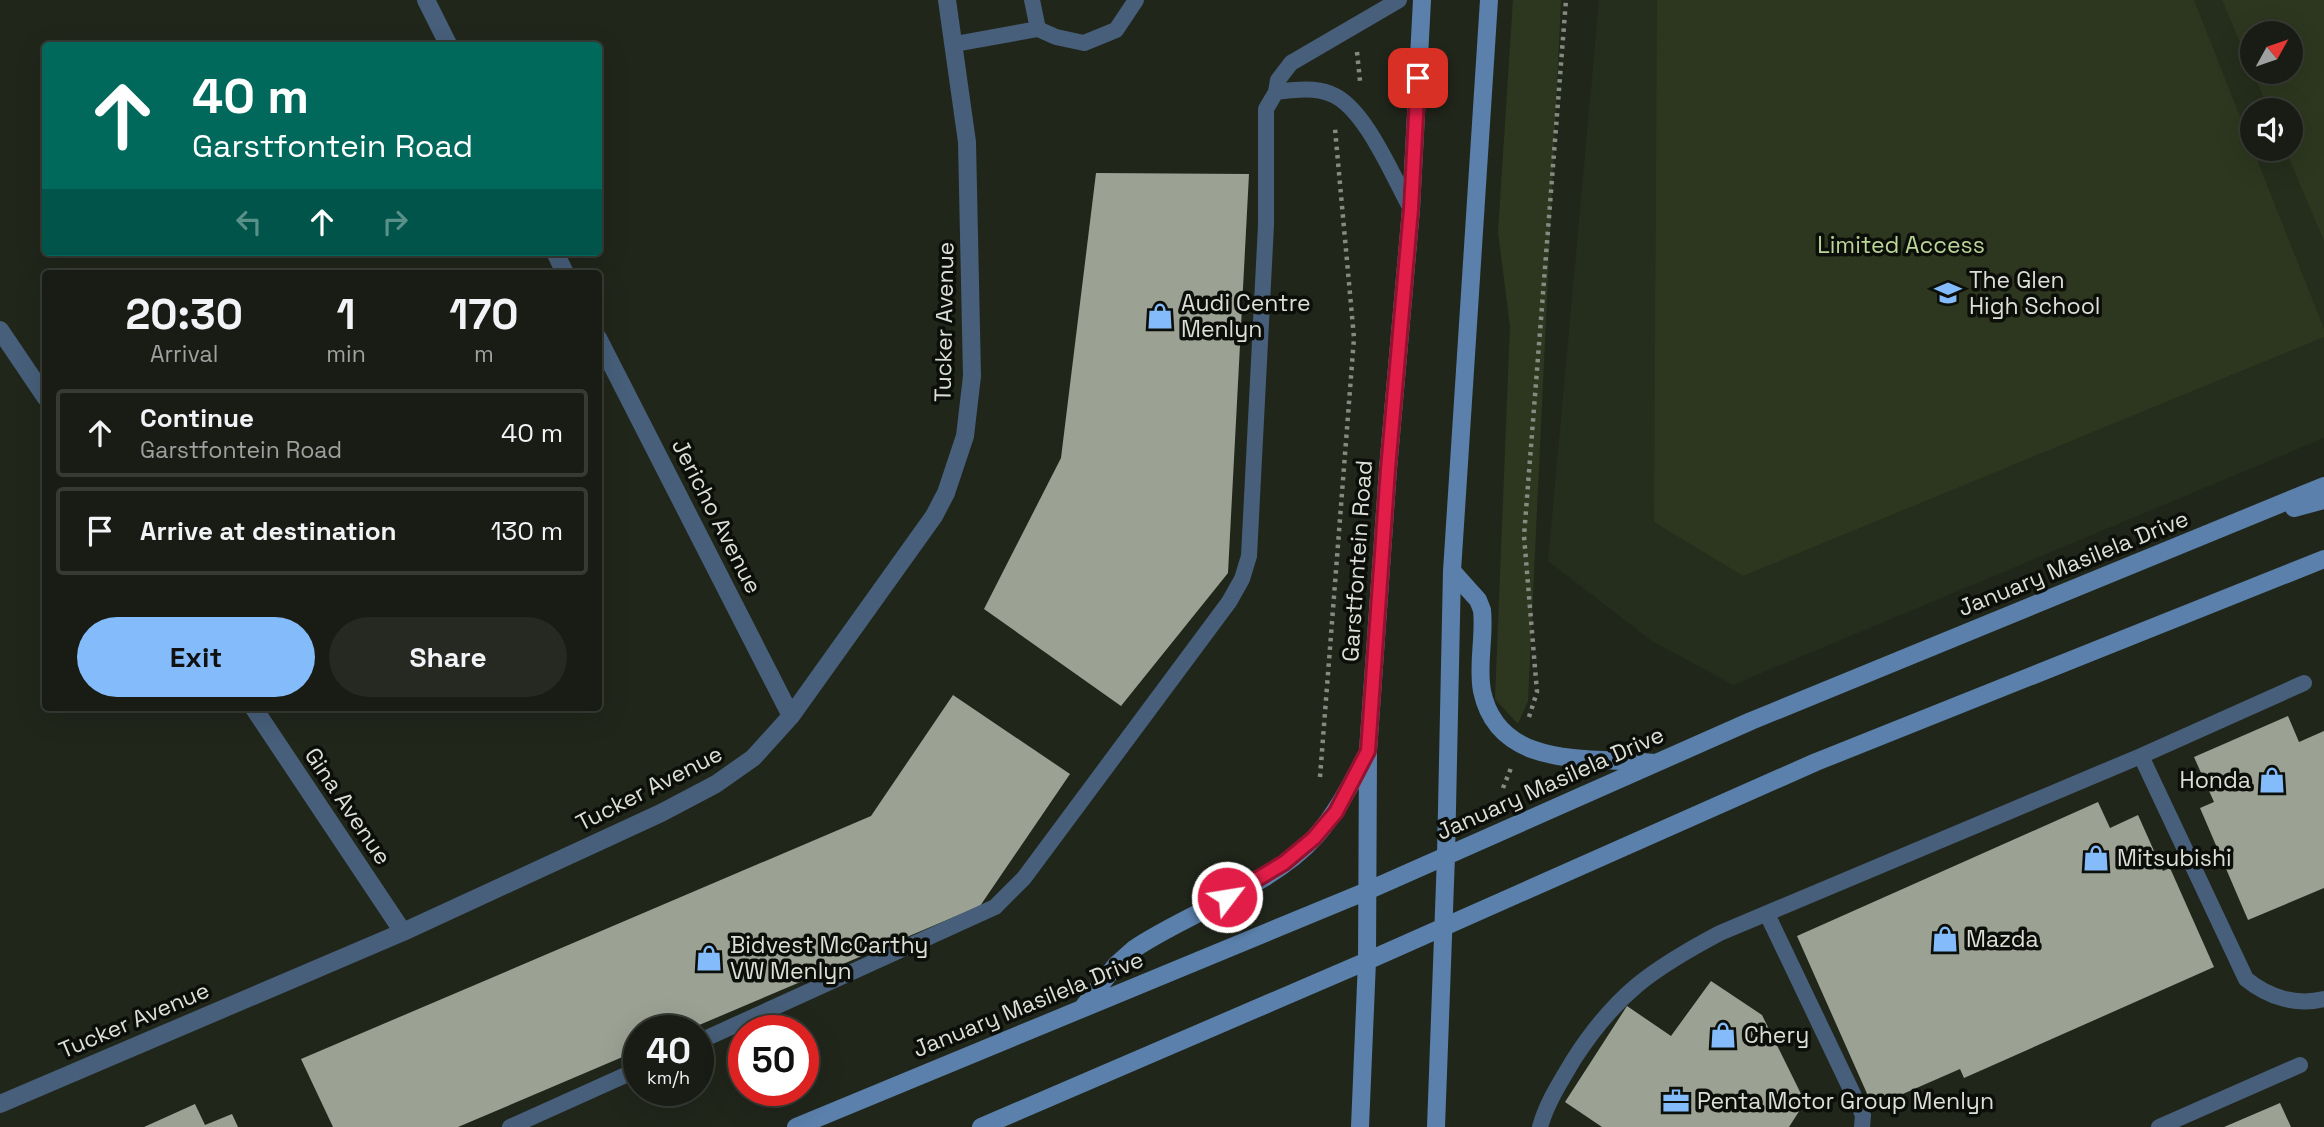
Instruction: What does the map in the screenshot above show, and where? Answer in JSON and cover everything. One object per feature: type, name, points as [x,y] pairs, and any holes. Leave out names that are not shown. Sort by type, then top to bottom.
[{"type":"main road","name":"Garstfontein Road","points":[[1360,1127],[1367,961],[1368,751],[1388,469],[1411,209],[1422,0]]},
{"type":"main road","points":[[1436,1127],[1444,927],[1452,572],[1489,0]]},
{"type":"main road","name":"January Masilela Drive","points":[[796,1127],[1367,891],[1656,763],[2324,485]]},
{"type":"main road","points":[[2210,533],[2324,500]]},
{"type":"main road","points":[[981,1127],[1367,961],[1815,762],[2324,559]]},
{"type":"main road","points":[[1452,572],[1478,600],[1482,610],[1481,680],[1486,704],[1506,734],[1520,744],[1549,756],[1656,763]]},
{"type":"main road","points":[[1082,1009],[1116,965],[1133,949],[1284,863],[1314,838],[1336,812],[1368,751]]},
{"type":"street","points":[[426,0],[447,42]]},
{"type":"street","name":"Tucker Avenue","points":[[0,1104],[403,932],[705,790],[753,758],[791,716],[934,516],[946,493],[965,436],[972,376],[967,142],[947,0]]},
{"type":"street","points":[[0,330],[42,392]]},
{"type":"street","name":"Jericho Avenue","points":[[602,346],[791,716]]},
{"type":"street","name":"Gina Avenue","points":[[256,711],[403,932]]},
{"type":"lane","points":[[1032,0],[1038,29]]},
{"type":"lane","points":[[955,44],[1038,29],[1073,42],[1099,38],[1116,30],[1136,0]]},
{"type":"lane","points":[[714,1035],[995,907],[1024,878],[1229,602],[1242,579],[1249,556],[1266,225],[1266,110],[1276,92],[1278,79],[1291,63],[1399,0]]},
{"type":"lane","points":[[1276,92],[1317,90],[1333,94],[1347,103],[1362,121],[1411,209]]},
{"type":"lane","points":[[1540,1127],[1562,1079],[1594,1028],[1620,998],[1671,958],[1720,933],[2141,756],[2304,682]]},
{"type":"lane","points":[[2141,756],[2246,979],[2262,992],[2287,1000],[2324,999]]},
{"type":"lane","points":[[1768,914],[1863,1115],[1862,1127]]},
{"type":"lane","points":[[2159,1127],[2300,1065]]},
{"type":"lane","points":[[510,1127],[623,1076]]},
{"type":"path","points":[[1503,788],[1537,692],[1524,536],[1566,0]]},
{"type":"path","points":[[1320,777],[1354,338],[1334,125],[1361,78],[1354,28]]},
{"type":"shaded area","name":"Limited Access","points":[[1599,0],[2324,0],[2324,438],[1733,685],[1652,641],[1548,561]]},
{"type":"green space","points":[[1513,0],[1561,0],[1528,701],[1518,724],[1495,699],[1510,326],[1498,232]]},
{"type":"green space","name":"Limited Access","points":[[1657,0],[2194,0],[2240,116],[2240,161],[2258,161],[2324,329],[2324,337],[1743,576],[1654,522]]},
{"type":"green space","points":[[2222,0],[2324,0],[2324,241],[2290,161],[2303,161],[2303,98],[2264,98],[2258,84],[2303,84],[2303,21],[2240,21],[2240,43]]},
{"type":"building","name":"Audi Centre Menlyn","points":[[1096,173],[1249,174],[1228,573],[1121,706],[984,609],[1061,458]]},
{"type":"building","points":[[953,695],[1070,774],[980,906],[714,1019],[714,1015],[623,1015],[623,1057],[458,1127],[333,1127],[301,1059],[871,816]]},
{"type":"building","points":[[2288,716],[2299,742],[2324,731],[2324,888],[2248,920],[2200,808],[2214,802],[2194,757]]},
{"type":"building","points":[[2098,802],[2110,828],[2138,815],[2163,871],[2170,868],[2214,967],[1964,1078],[1960,1069],[1873,1107],[1797,936]]},
{"type":"building","points":[[1711,981],[1762,1015],[1805,1102],[1789,1127],[1602,1127],[1565,1102],[1627,1006],[1671,1036]]},
{"type":"building","points":[[2280,1103],[2291,1127],[2224,1127]]},
{"type":"building","points":[[195,1104],[205,1125],[232,1114],[238,1127],[144,1127]]},
{"type":"place","name":"The Glen High School","points":[[1948,293]]},
{"type":"place","name":"Audi Centre Menlyn","points":[[1160,316]]},
{"type":"place","name":"Honda","points":[[2272,780]]},
{"type":"place","name":"Mitsubishi","points":[[2096,858]]},
{"type":"place","name":"Mazda","points":[[1945,939]]},
{"type":"place","name":"Bidvest McCarthy VW Menlyn","points":[[709,958]]},
{"type":"place","name":"Chery","points":[[1723,1035]]},
{"type":"place","name":"Penta Motor Group Menlyn","points":[[1676,1101]]},
{"type":"route","points":[[1227,897],[1284,863],[1314,838],[1336,812],[1368,751],[1388,469],[1411,209],[1418,78]]}]
